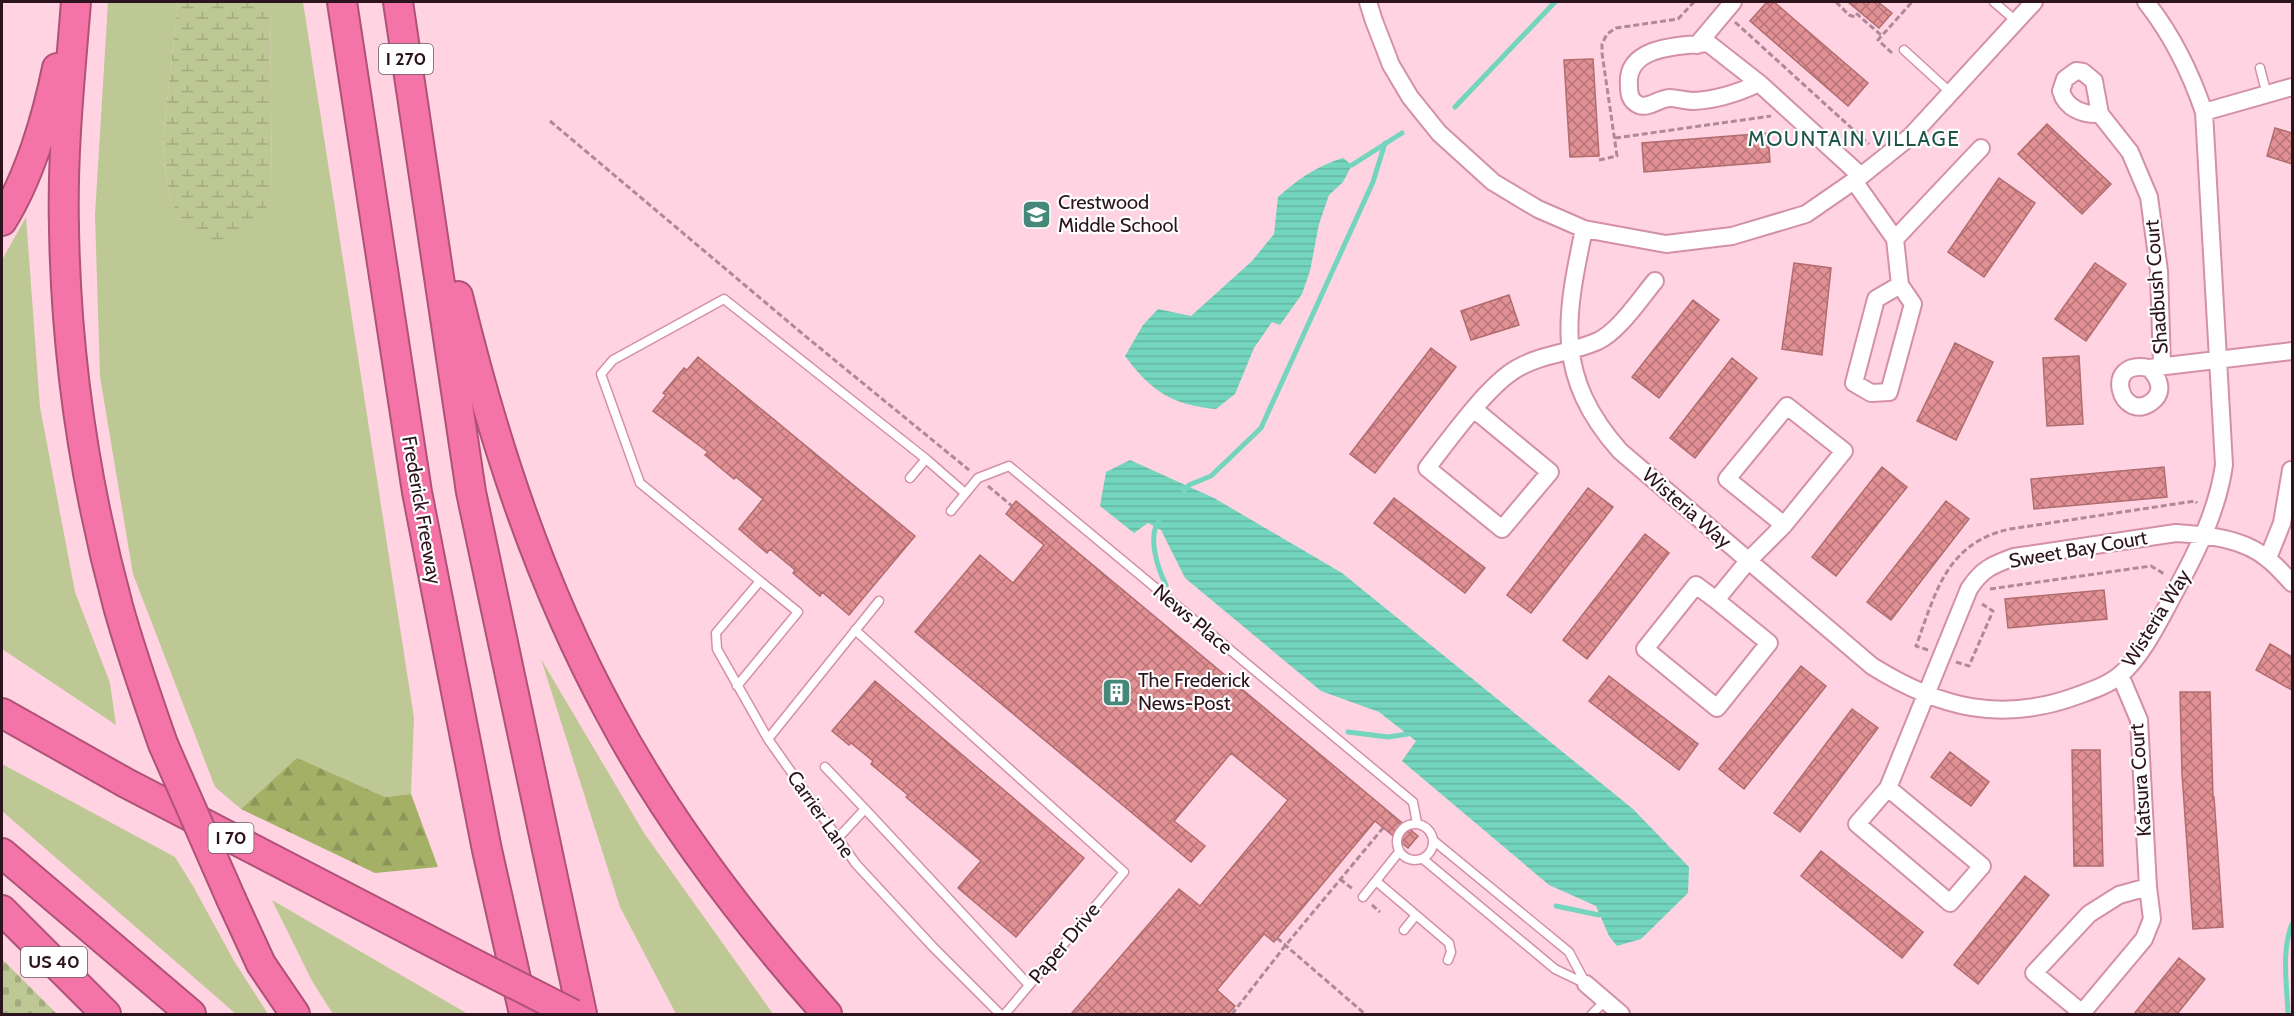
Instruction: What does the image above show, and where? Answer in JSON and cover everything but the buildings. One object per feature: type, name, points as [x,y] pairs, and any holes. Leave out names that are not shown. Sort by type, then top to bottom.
[{"type":"highway","points":[[2,221],[29,164],[44,121],[70,2]]},
{"type":"highway","points":[[76,2],[64,177],[67,289],[74,370],[87,464],[115,593],[138,672],[163,744],[261,964],[295,1014]]},
{"type":"highway","name":"Frederick Freeway","points":[[342,2],[417,492],[488,850],[524,1014]]},
{"type":"highway","name":"I 270","points":[[398,2],[414,116]]},
{"type":"highway","points":[[414,116],[471,492],[582,1014]]},
{"type":"highway","points":[[414,116],[473,359],[501,456],[568,629],[610,714],[660,797],[723,889],[776,957],[827,1014]]},
{"type":"highway","name":"I 70","points":[[2,713],[126,783],[573,1014]]},
{"type":"highway","points":[[2,853],[191,1014]]},
{"type":"highway","name":"US 40","points":[[2,910],[106,1014]]},
{"type":"street","points":[[1368,2],[1391,65],[1410,97],[1438,133],[1493,182],[1538,209],[1584,229],[1666,243],[1732,236],[1806,214],[1858,179],[1911,136],[2034,2]]},
{"type":"street","name":"Wisteria Way","points":[[1584,229],[1569,307],[1570,351],[1574,371],[1586,402],[1604,433],[1620,451],[1872,666],[1892,679],[1956,705],[1983,711],[2014,711],[2057,703],[2100,687],[2120,675],[2132,662],[2157,624],[2191,563],[2203,535],[2221,486],[2224,465],[2204,112],[2178,47],[2146,2]]},
{"type":"street","points":[[1697,45],[1729,7]]},
{"type":"street","points":[[1759,83],[1735,94],[1692,101],[1668,98],[1643,106],[1636,104],[1629,95],[1628,81],[1636,61],[1655,50],[1708,43],[1759,83],[1858,179],[1894,239],[1900,285],[1913,304],[1889,392],[1871,393],[1854,383],[1870,320],[1876,299],[1900,285]]},
{"type":"street","points":[[2204,112],[2292,87]]},
{"type":"street","name":"Shadbush Court","points":[[2100,114],[2130,152],[2149,197],[2159,271],[2155,367],[2219,361]]},
{"type":"street","points":[[1894,239],[1981,148]]},
{"type":"street","points":[[1474,410],[1550,472],[1502,529],[1427,468],[1474,410],[1515,370],[1536,359],[1570,351],[1600,340],[1615,329],[1655,281]]},
{"type":"street","points":[[2219,361],[2292,351]]},
{"type":"street","points":[[1716,600],[1748,561],[1784,525],[1844,452],[1787,405],[1727,480],[1784,525]]},
{"type":"street","points":[[2291,471],[2282,523],[2268,558],[2292,583]]},
{"type":"street","name":"Sweet Bay Court","points":[[1888,788],[1982,866],[1950,903],[1857,824],[1888,788],[1925,693],[1970,589],[1978,575],[1990,566],[2013,557],[2176,533],[2222,537],[2268,558]]},
{"type":"street","points":[[1696,585],[1716,600],[1769,643],[1717,708],[1645,649],[1696,585]]},
{"type":"street","name":"Katsura Court","points":[[2120,675],[2139,720],[2148,887],[2152,919],[2144,939],[2082,1013],[2034,973],[2090,914],[2119,895],[2148,887]]},
{"type":"street","points":[[1586,984],[1622,1014]]},
{"type":"lane","points":[[1994,2],[2016,21]]},
{"type":"lane","points":[[1904,50],[1950,92]]},
{"type":"lane","points":[[2260,68],[2267,95]]},
{"type":"lane","points":[[737,686],[798,612],[640,483],[601,374],[613,360],[724,298],[926,459],[965,494]]},
{"type":"lane","points":[[910,478],[926,459]]},
{"type":"lane","name":"News Place","points":[[978,478],[1010,466],[1413,802],[1417,823]]},
{"type":"lane","points":[[951,511],[978,478]]},
{"type":"lane","name":"Carrier Lane","points":[[760,581],[716,633],[717,649],[737,686],[768,739],[856,864],[933,947],[1000,1014]]},
{"type":"lane","points":[[768,739],[879,601]]},
{"type":"lane","name":"Paper Drive","points":[[855,630],[1124,872],[1005,1014]]},
{"type":"lane","points":[[825,767],[1029,985]]},
{"type":"lane","points":[[838,838],[865,809]]},
{"type":"lane","points":[[1434,841],[1429,854],[1423,859],[1414,860],[1406,858],[1399,852],[1396,844],[1401,828],[1417,823],[1425,826],[1431,832],[1434,841],[1569,952],[1586,984]]},
{"type":"lane","points":[[1363,897],[1399,852]]},
{"type":"lane","points":[[1423,859],[1555,969],[1586,984]]},
{"type":"lane","points":[[1376,881],[1449,943],[1451,952],[1448,960]]},
{"type":"lane","points":[[1404,930],[1416,915]]},
{"type":"lane","points":[[1592,1014],[1605,1001]]},
{"type":"path","points":[[1836,2],[1849,15],[1855,17],[1857,14],[1881,36]]},
{"type":"path","points":[[1729,7],[1869,144]]},
{"type":"path","points":[[1615,138],[1778,115]]},
{"type":"path","points":[[550,121],[1012,506]]},
{"type":"path","points":[[1984,592],[2151,566],[2166,575]]},
{"type":"path","points":[[1951,667],[1953,661],[1969,666],[1993,611],[1977,601]]},
{"type":"path","points":[[1232,1014],[1285,945],[1383,828]]},
{"type":"path","points":[[1277,939],[1365,1014]]},
{"type":"green space","points":[[108,2],[178,2],[163,138],[169,192],[181,226],[272,195],[270,2],[303,2],[414,718],[411,794],[385,797],[297,759],[241,809],[215,787],[133,574],[100,377],[95,215]]},
{"type":"green space","points":[[178,2],[270,2],[272,195],[266,208],[252,227],[233,237],[196,240],[181,226],[169,192],[163,138]]},
{"type":"green space","points":[[26,217],[40,407],[75,592],[110,683],[116,725],[2,649],[2,260]]},
{"type":"green space","points":[[541,659],[644,833],[773,1014],[676,1014],[620,907]]},
{"type":"green space","points":[[297,758],[385,797],[411,794],[438,867],[375,873],[241,809]]},
{"type":"green space","points":[[2,764],[175,857],[234,961],[268,1014],[236,1014],[2,811]]},
{"type":"green space","points":[[272,900],[468,1014],[333,1014],[312,981]]},
{"type":"green space","points":[[2,959],[57,1014],[2,1014]]},
{"type":"shaded area","points":[[1343,158],[1352,165],[1343,182],[1329,195],[1319,224],[1310,271],[1302,294],[1280,325],[1272,322],[1254,348],[1235,394],[1216,409],[1175,400],[1154,387],[1125,356],[1143,325],[1158,309],[1191,316],[1252,261],[1274,234],[1278,197],[1308,174]]},
{"type":"shaded area","points":[[1130,460],[1214,498],[1342,573],[1633,809],[1689,867],[1688,893],[1641,939],[1617,946],[1609,936],[1596,906],[1549,885],[1402,761],[1416,741],[1379,712],[1321,691],[1185,578],[1161,530],[1148,523],[1134,533],[1100,506],[1106,472]]},
{"type":"waterway","points":[[1455,107],[1555,2]]},
{"type":"waterway","points":[[1352,165],[1402,133]]},
{"type":"waterway","points":[[1184,491],[1189,485],[1211,476],[1261,428],[1373,182],[1385,143]]},
{"type":"waterway","points":[[1159,521],[1154,544],[1157,562],[1166,585]]},
{"type":"waterway","points":[[1348,732],[1388,737],[1408,734]]},
{"type":"waterway","points":[[1556,906],[1599,915]]},
{"type":"waterway","points":[[2288,1014],[2286,957],[2292,924]]},
{"type":"place","name":"Crestwood Middle School","points":[[1037,214]]},
{"type":"place","name":"The Frederick News-Post","points":[[1117,692]]},
{"type":"district","name":"MOUNTAIN VILLAGE","points":[[1854,138]]}]
